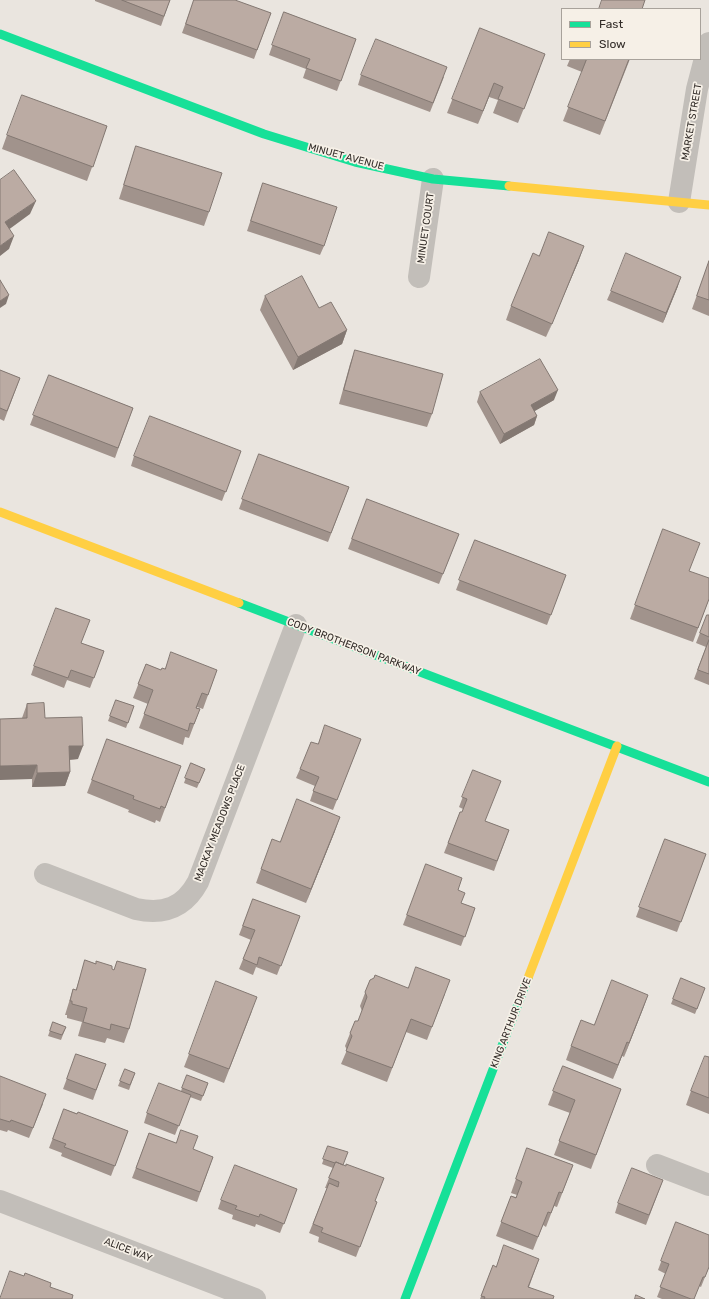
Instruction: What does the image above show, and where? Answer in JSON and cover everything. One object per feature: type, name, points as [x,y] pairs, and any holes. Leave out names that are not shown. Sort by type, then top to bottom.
[{"type":"street","name":"MINUET AVENUE","points":[[0,34],[264,134],[355,162],[433,179],[709,205]]},
{"type":"street","name":"MARKET STREET","points":[[679,202],[697,89],[709,43]]},
{"type":"street","name":"MINUET COURT","points":[[419,278],[433,179]]},
{"type":"street","name":"CODY BROTHERSON PARKWAY","points":[[0,512],[709,782]]},
{"type":"street","name":"MACKAY MEADOWS PLACE","points":[[45,874],[136,909],[150,912],[163,911],[175,907],[184,901],[193,892],[198,882],[296,625]]},
{"type":"street","name":"KING ARTHUR DRIVE","points":[[405,1299],[616,746]]},
{"type":"street","points":[[656,1165],[709,1185]]},
{"type":"street","name":"ALICE WAY","points":[[0,1201],[255,1299]]},
{"type":"building","points":[[122,0],[170,0],[164,16]]},
{"type":"building","points":[[194,0],[235,0],[271,13],[257,50],[186,24]]},
{"type":"building","points":[[602,0],[645,0],[642,8],[599,8]]},
{"type":"building","points":[[284,12],[356,39],[341,81],[306,68],[310,59],[272,45]]},
{"type":"building","points":[[480,28],[545,54],[524,109],[498,99],[503,87],[494,83],[483,111],[452,99]]},
{"type":"building","points":[[376,39],[447,67],[433,103],[361,75]]},
{"type":"building","points":[[587,60],[629,60],[605,121],[568,107]]},
{"type":"building","points":[[22,95],[107,126],[93,167],[7,135]]},
{"type":"building","points":[[136,146],[222,173],[209,212],[124,185]]},
{"type":"building","points":[[14,170],[36,201],[5,222],[14,236],[0,246],[0,180]]},
{"type":"building","points":[[263,183],[337,207],[324,246],[251,221]]},
{"type":"building","points":[[549,232],[584,246],[552,324],[511,306],[533,253],[539,256]]},
{"type":"building","points":[[626,253],[681,277],[666,313],[611,291]]},
{"type":"building","points":[[709,261],[709,300],[697,296]]},
{"type":"building","points":[[302,276],[319,308],[331,302],[347,330],[298,357],[265,296]]},
{"type":"building","points":[[0,280],[9,295],[0,301]]},
{"type":"building","points":[[355,350],[443,374],[432,414],[344,390]]},
{"type":"building","points":[[540,359],[558,390],[531,405],[537,416],[504,434],[480,392]]},
{"type":"building","points":[[0,370],[20,378],[7,411],[0,408]]},
{"type":"building","points":[[49,375],[133,408],[118,448],[33,415]]},
{"type":"building","points":[[150,416],[241,451],[226,492],[134,456]]},
{"type":"building","points":[[259,454],[349,487],[331,533],[242,499]]},
{"type":"building","points":[[367,499],[459,534],[443,574],[352,539]]},
{"type":"building","points":[[663,529],[700,543],[689,571],[709,578],[709,599],[698,628],[635,605]]},
{"type":"building","points":[[475,540],[566,575],[551,615],[459,580]]},
{"type":"building","points":[[56,608],[90,620],[81,643],[104,651],[94,678],[71,670],[68,678],[34,666]]},
{"type":"building","points":[[707,615],[709,615],[709,637],[700,633]]},
{"type":"building","points":[[709,640],[709,674],[698,670]]},
{"type":"building","points":[[171,652],[217,670],[208,695],[202,693],[196,708],[200,709],[194,724],[190,723],[188,731],[144,714],[153,690],[138,684],[146,664],[161,670],[162,668],[165,669]]},
{"type":"building","points":[[116,700],[134,706],[128,723],[110,716]]},
{"type":"building","points":[[44,703],[45,718],[82,717],[83,746],[69,746],[70,772],[37,773],[37,765],[0,766],[0,719],[27,718],[27,704]]},
{"type":"building","points":[[325,725],[361,739],[337,800],[313,791],[319,777],[300,769],[311,742],[318,744]]},
{"type":"building","points":[[107,739],[181,766],[165,808],[161,806],[160,809],[133,799],[134,796],[92,780]]},
{"type":"building","points":[[191,763],[205,769],[199,783],[185,778]]},
{"type":"building","points":[[473,770],[501,781],[485,821],[509,830],[497,861],[448,843],[460,812],[462,812],[467,799],[462,797]]},
{"type":"building","points":[[297,799],[340,817],[311,889],[261,869],[272,839],[280,842]]},
{"type":"building","points":[[665,839],[706,854],[681,922],[639,907]]},
{"type":"building","points":[[426,864],[462,878],[458,890],[465,893],[461,903],[475,908],[465,937],[407,915]]},
{"type":"building","points":[[253,899],[300,916],[281,966],[259,957],[257,965],[243,959],[255,930],[243,926]]},
{"type":"building","points":[[85,960],[96,964],[96,961],[112,966],[112,969],[114,970],[117,961],[146,969],[129,1029],[111,1024],[110,1030],[83,1022],[87,1008],[72,1004],[72,1001],[70,1001],[73,989],[76,990]]},
{"type":"building","points":[[416,967],[450,980],[432,1027],[411,1019],[392,1068],[346,1051],[352,1036],[350,1033],[355,1021],[358,1021],[367,997],[365,992],[370,980],[374,978],[375,975],[408,988]]},
{"type":"building","points":[[681,978],[705,988],[697,1009],[673,999]]},
{"type":"building","points":[[612,980],[648,995],[629,1043],[627,1042],[618,1065],[571,1046],[581,1020],[594,1025]]},
{"type":"building","points":[[216,981],[257,997],[229,1069],[189,1054]]},
{"type":"building","points":[[53,1022],[66,1027],[62,1035],[50,1031]]},
{"type":"building","points":[[76,1054],[106,1064],[96,1090],[67,1079]]},
{"type":"building","points":[[705,1056],[709,1057],[709,1098],[691,1091]]},
{"type":"building","points":[[563,1066],[621,1089],[596,1155],[559,1141],[575,1100],[553,1091]]},
{"type":"building","points":[[125,1069],[135,1073],[130,1085],[120,1081]]},
{"type":"building","points":[[187,1075],[208,1083],[203,1096],[182,1088]]},
{"type":"building","points":[[0,1076],[46,1094],[33,1128],[11,1120],[10,1122],[0,1119]]},
{"type":"building","points":[[159,1083],[191,1095],[179,1126],[147,1113]]},
{"type":"building","points":[[64,1109],[77,1114],[78,1112],[128,1131],[115,1166],[64,1147],[66,1144],[53,1139]]},
{"type":"building","points":[[181,1130],[198,1136],[193,1149],[213,1157],[200,1192],[136,1168],[149,1133],[176,1143]]},
{"type":"building","points":[[328,1146],[348,1152],[343,1165],[323,1159]]},
{"type":"building","points":[[527,1148],[573,1165],[562,1193],[559,1192],[551,1213],[548,1212],[538,1237],[501,1222],[511,1196],[516,1198],[522,1182],[516,1179]]},
{"type":"building","points":[[336,1162],[346,1166],[346,1164],[384,1178],[375,1201],[377,1202],[360,1247],[321,1232],[323,1228],[313,1224],[329,1183],[338,1187],[339,1182],[329,1178]]},
{"type":"building","points":[[235,1165],[297,1189],[284,1224],[260,1214],[259,1217],[235,1209],[237,1206],[221,1200]]},
{"type":"building","points":[[632,1168],[663,1180],[649,1215],[618,1203]]},
{"type":"building","points":[[676,1222],[709,1235],[709,1267],[694,1299],[660,1287],[669,1264],[661,1261]]},
{"type":"building","points":[[504,1245],[539,1259],[528,1287],[554,1296],[553,1299],[484,1299],[485,1297],[481,1296],[493,1265],[496,1267]]},
{"type":"building","points":[[10,1271],[24,1276],[25,1273],[51,1283],[50,1287],[73,1295],[72,1299],[0,1299]]},
{"type":"building","points":[[636,1295],[645,1299],[635,1299]]},
{"type":"traffic: fast","points":[[0,34],[264,134],[355,162],[433,179],[509,186]]},
{"type":"traffic: fast","points":[[239,603],[709,782]]},
{"type":"traffic: fast","points":[[405,1299],[528,978]]},
{"type":"traffic: slow","points":[[509,186],[709,205]]},
{"type":"traffic: slow","points":[[0,512],[239,603]]},
{"type":"traffic: slow","points":[[528,978],[617,746]]}]
